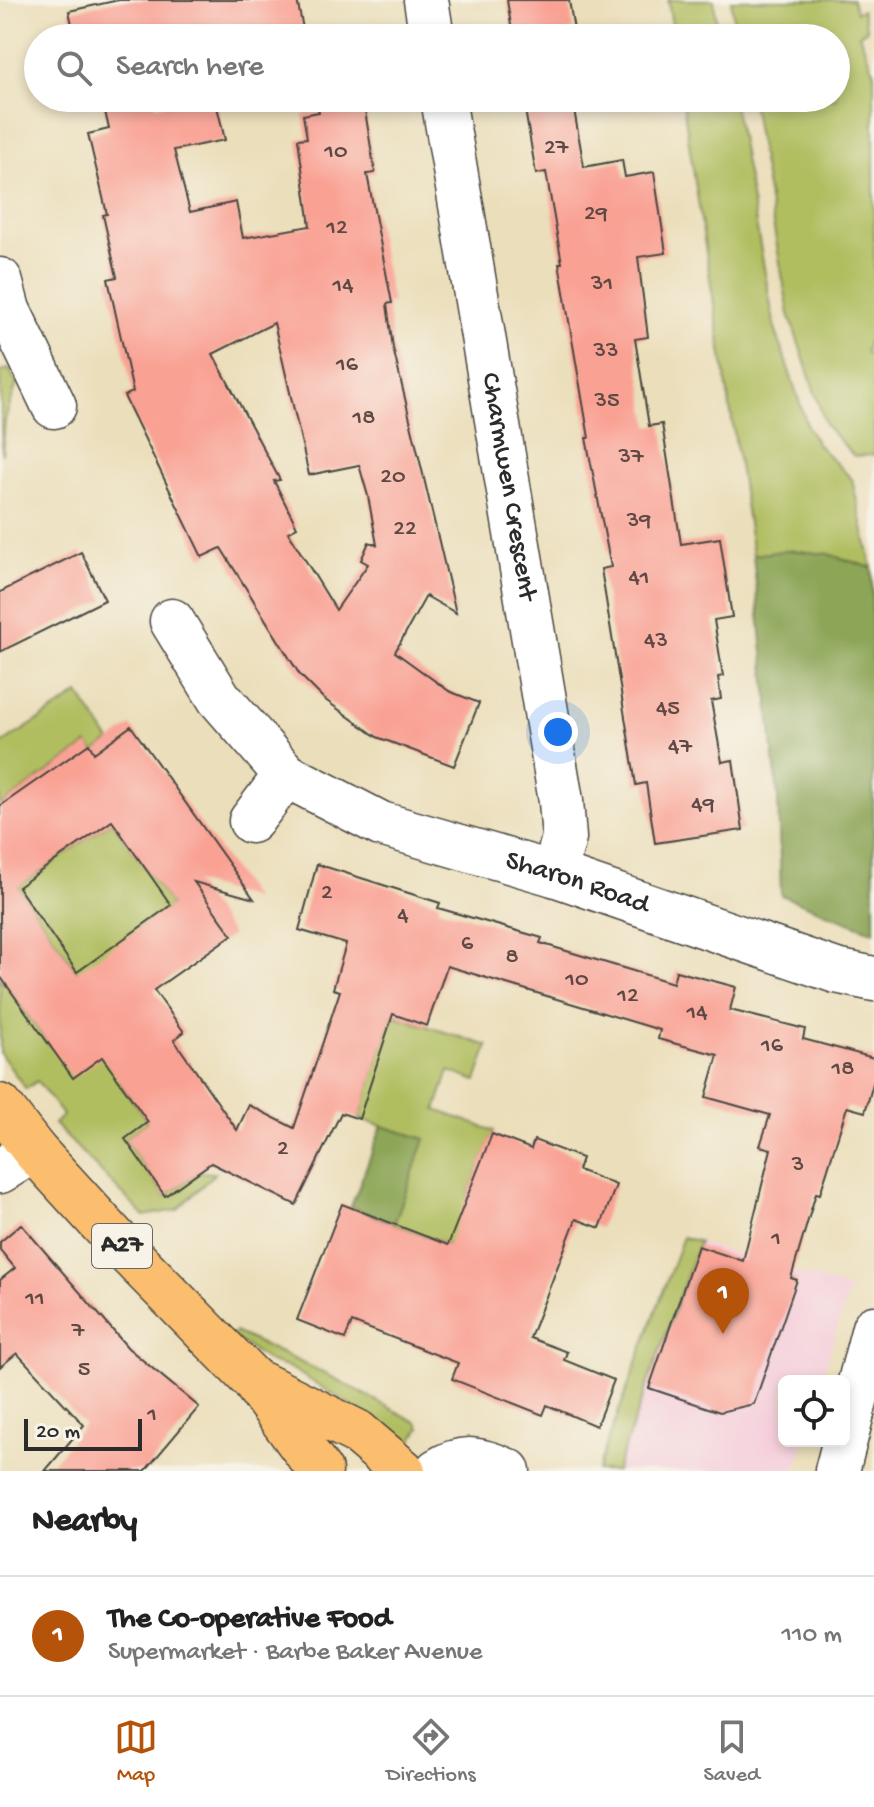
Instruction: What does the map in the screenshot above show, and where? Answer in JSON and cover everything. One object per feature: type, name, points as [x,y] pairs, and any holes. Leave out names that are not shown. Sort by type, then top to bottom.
[{"type":"main road","name":"A27","points":[[0,1106],[17,1161],[169,1297],[252,1379],[320,1471]]},
{"type":"main road","name":"A27","points":[[252,1379],[357,1432],[403,1471]]},
{"type":"street","points":[[426,0],[430,24]]},
{"type":"street","name":"Charmwen Crescent","points":[[445,112],[561,801],[564,838],[554,874]]},
{"type":"street","points":[[0,280],[8,310],[54,406]]},
{"type":"street","name":"Sharon Road","points":[[172,621],[219,698],[286,775],[381,824],[554,874],[836,971],[874,979]]},
{"type":"street","points":[[251,821],[286,775]]},
{"type":"street","points":[[837,1471],[874,1328]]},
{"type":"street","points":[[437,1471],[460,1459],[477,1459],[508,1471]]},
{"type":"shaded area","points":[[694,1241],[849,1289],[823,1375],[778,1375],[778,1447],[802,1447],[795,1471],[610,1471]]},
{"type":"green space","points":[[668,0],[714,0],[717,24],[672,24]]},
{"type":"green space","points":[[731,0],[852,0],[856,12],[862,10],[867,30],[859,34],[874,73],[874,324],[865,352],[874,359],[874,455],[854,456],[826,426],[789,314],[753,112],[850,112],[850,24],[734,24]]},
{"type":"green space","points":[[684,112],[736,112],[775,328],[808,428],[817,444],[852,479],[872,568],[813,554],[753,555]]},
{"type":"green space","points":[[9,369],[17,383],[5,420],[2,455],[0,372]]},
{"type":"green space","points":[[789,550],[828,554],[872,568],[874,932],[781,895],[778,798],[753,555]]},
{"type":"green space","points":[[79,694],[110,741],[94,752],[88,744],[0,806],[0,745]]},
{"type":"green space","points":[[112,821],[171,905],[84,981],[18,887]]},
{"type":"green space","points":[[0,976],[49,1045],[101,1008],[142,1066],[119,1082],[148,1122],[125,1139],[165,1196],[199,1172],[215,1173],[177,1210],[144,1216],[54,1124],[63,1115],[37,1081],[26,1089],[0,1053]]},
{"type":"green space","points":[[392,1015],[488,1046],[476,1081],[449,1071],[436,1110],[494,1131],[467,1198],[495,1263],[394,1224],[424,1139],[359,1119]]},
{"type":"green space","points":[[382,1126],[425,1139],[394,1224],[351,1207]]},
{"type":"green space","points":[[683,1237],[699,1242],[616,1471],[597,1471]]},
{"type":"green space","points":[[235,1332],[328,1375],[418,1423],[420,1428],[409,1445],[403,1445],[343,1400],[290,1368],[270,1362],[232,1336]]},
{"type":"building","points":[[119,0],[297,0],[302,24],[72,24],[69,11]]},
{"type":"building","points":[[507,0],[569,0],[573,24],[511,24]]},
{"type":"building","points":[[105,112],[218,112],[225,140],[174,150],[190,212],[236,202],[243,238],[310,226],[298,139],[307,138],[303,115],[365,112],[375,173],[367,174],[392,303],[387,304],[393,348],[456,613],[426,596],[395,652],[449,691],[479,703],[454,766],[377,737],[324,699],[300,675],[221,548],[202,557],[124,396],[133,392],[108,279],[117,277],[103,215],[107,214],[88,134],[109,129]],"holes":[[[274,323],[309,475],[359,465],[377,545],[369,542],[361,560],[368,564],[336,610],[288,532],[297,527],[274,481],[280,480],[213,354]]]},
{"type":"building","points":[[525,112],[574,112],[584,167],[622,160],[625,177],[654,172],[666,253],[638,257],[648,337],[635,339],[649,426],[662,424],[681,544],[720,538],[732,617],[714,620],[723,676],[718,677],[721,699],[711,701],[722,762],[733,760],[743,830],[655,843],[646,783],[636,785],[601,569],[611,567],[586,438],[589,438],[559,263],[562,263],[546,172],[536,174]]},
{"type":"building","points":[[81,552],[105,600],[0,652],[0,592]]},
{"type":"building","points":[[131,726],[254,899],[194,882],[232,935],[154,990],[184,1032],[174,1040],[237,1130],[249,1105],[294,1128],[340,991],[333,989],[346,944],[299,930],[317,864],[440,903],[438,908],[542,938],[540,943],[673,983],[676,971],[736,987],[730,1010],[805,1029],[803,1039],[874,1058],[874,1080],[865,1112],[847,1107],[820,1194],[816,1193],[791,1278],[797,1280],[754,1404],[720,1412],[649,1388],[698,1246],[743,1261],[771,1149],[760,1146],[770,1115],[706,1097],[718,1055],[658,1039],[660,1030],[447,966],[427,1026],[393,1014],[359,1119],[341,1113],[296,1205],[211,1163],[165,1196],[125,1139],[148,1122],[102,1057],[73,1078],[0,976],[0,806],[89,744],[94,753]],"holes":[[[112,821],[171,905],[77,972],[18,887]]]},
{"type":"building","points":[[492,1134],[531,1149],[534,1140],[582,1158],[578,1170],[616,1185],[600,1228],[576,1219],[530,1338],[567,1352],[564,1360],[614,1380],[596,1426],[547,1405],[543,1415],[452,1379],[458,1363],[352,1322],[345,1339],[297,1320],[342,1204],[448,1245]]},
{"type":"building","points":[[21,1224],[128,1348],[199,1407],[145,1471],[45,1471],[84,1425],[17,1353],[0,1367],[0,1280],[15,1268],[0,1250],[0,1242]]},
{"type":"place","name":"The Co-operative Food","points":[[723,1334]]}]
